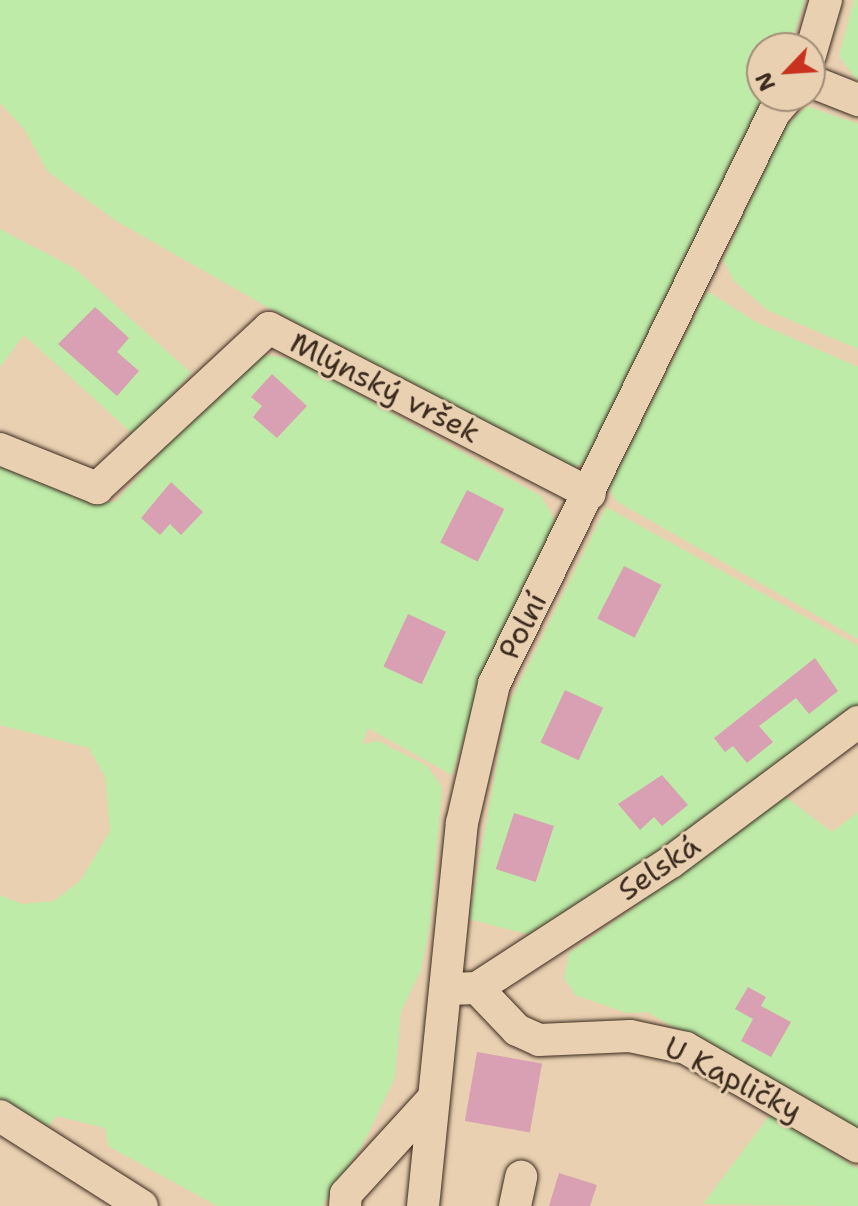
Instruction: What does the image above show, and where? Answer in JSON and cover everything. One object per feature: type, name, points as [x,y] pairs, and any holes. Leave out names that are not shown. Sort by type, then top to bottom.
[{"type":"street","points":[[817,32],[826,0]]},
{"type":"street","points":[[826,87],[858,100]]},
{"type":"street","name":"Polní","points":[[423,1206],[431,1101],[463,989],[462,823],[494,684],[590,494],[775,112]]},
{"type":"street","name":"Mlýnský vršek","points":[[0,449],[97,488],[269,328],[590,494]]},
{"type":"street","name":"Selská","points":[[463,989],[671,862],[858,722]]},
{"type":"street","name":"U Kapličky","points":[[463,989],[517,1030],[539,1040],[630,1036],[686,1048],[858,1147]]},
{"type":"street","points":[[345,1206],[346,1194],[431,1101]]},
{"type":"street","points":[[0,1116],[142,1206]]},
{"type":"green space","points":[[0,0],[805,0],[795,32],[746,32],[746,112],[760,112],[585,461],[573,469],[552,469],[118,222],[48,172],[24,129],[0,103]]},
{"type":"green space","points":[[854,0],[858,0],[858,82],[839,56]]},
{"type":"green space","points":[[800,112],[824,112],[858,124],[858,349],[767,310],[734,281],[723,260],[784,127]]},
{"type":"green space","points":[[0,229],[74,268],[191,373],[135,436],[24,335],[0,367]]},
{"type":"green space","points":[[707,291],[756,322],[858,367],[858,639],[616,501],[611,493],[611,484]]},
{"type":"green space","points":[[267,355],[296,359],[541,496],[557,523],[486,666],[452,775],[368,728],[362,744],[378,741],[426,765],[442,787],[430,923],[421,970],[401,1011],[395,1078],[362,1146],[322,1206],[217,1206],[108,1146],[105,1128],[56,1116],[47,1129],[0,1100],[0,895],[22,904],[54,901],[81,880],[110,831],[105,777],[89,748],[0,725],[0,465],[92,502],[115,502],[232,373]]},
{"type":"green space","points":[[606,507],[858,646],[858,706],[781,768],[542,938],[469,919],[507,708]]},
{"type":"green space","points":[[784,796],[832,832],[858,812],[858,1131],[647,1012],[627,1013],[575,995],[564,978],[569,953],[645,900],[646,891]]},
{"type":"green space","points":[[772,1112],[858,1169],[858,1206],[703,1204]]},
{"type":"building","points":[[95,307],[129,338],[117,352],[139,371],[117,396],[58,344]]},
{"type":"building","points":[[272,374],[307,406],[277,438],[253,417],[262,406],[251,397]]},
{"type":"building","points":[[171,482],[203,512],[181,535],[170,524],[160,535],[141,518]]},
{"type":"building","points":[[467,490],[504,509],[478,562],[440,543]]},
{"type":"building","points":[[624,566],[661,585],[635,638],[597,619]]},
{"type":"building","points":[[408,614],[446,632],[422,684],[383,667]]},
{"type":"building","points":[[815,658],[838,691],[809,714],[796,698],[759,726],[773,742],[747,763],[733,746],[725,752],[714,738]]},
{"type":"building","points":[[565,690],[603,708],[579,760],[540,743]]},
{"type":"building","points":[[662,775],[688,805],[662,826],[654,817],[640,830],[618,804]]},
{"type":"building","points":[[514,813],[554,826],[536,882],[496,869]]},
{"type":"building","points":[[748,987],[766,997],[761,1006],[791,1022],[771,1057],[741,1041],[753,1019],[735,1009]]},
{"type":"building","points":[[477,1052],[542,1063],[530,1132],[465,1121]]},
{"type":"building","points":[[559,1173],[597,1185],[590,1206],[549,1206]]}]
